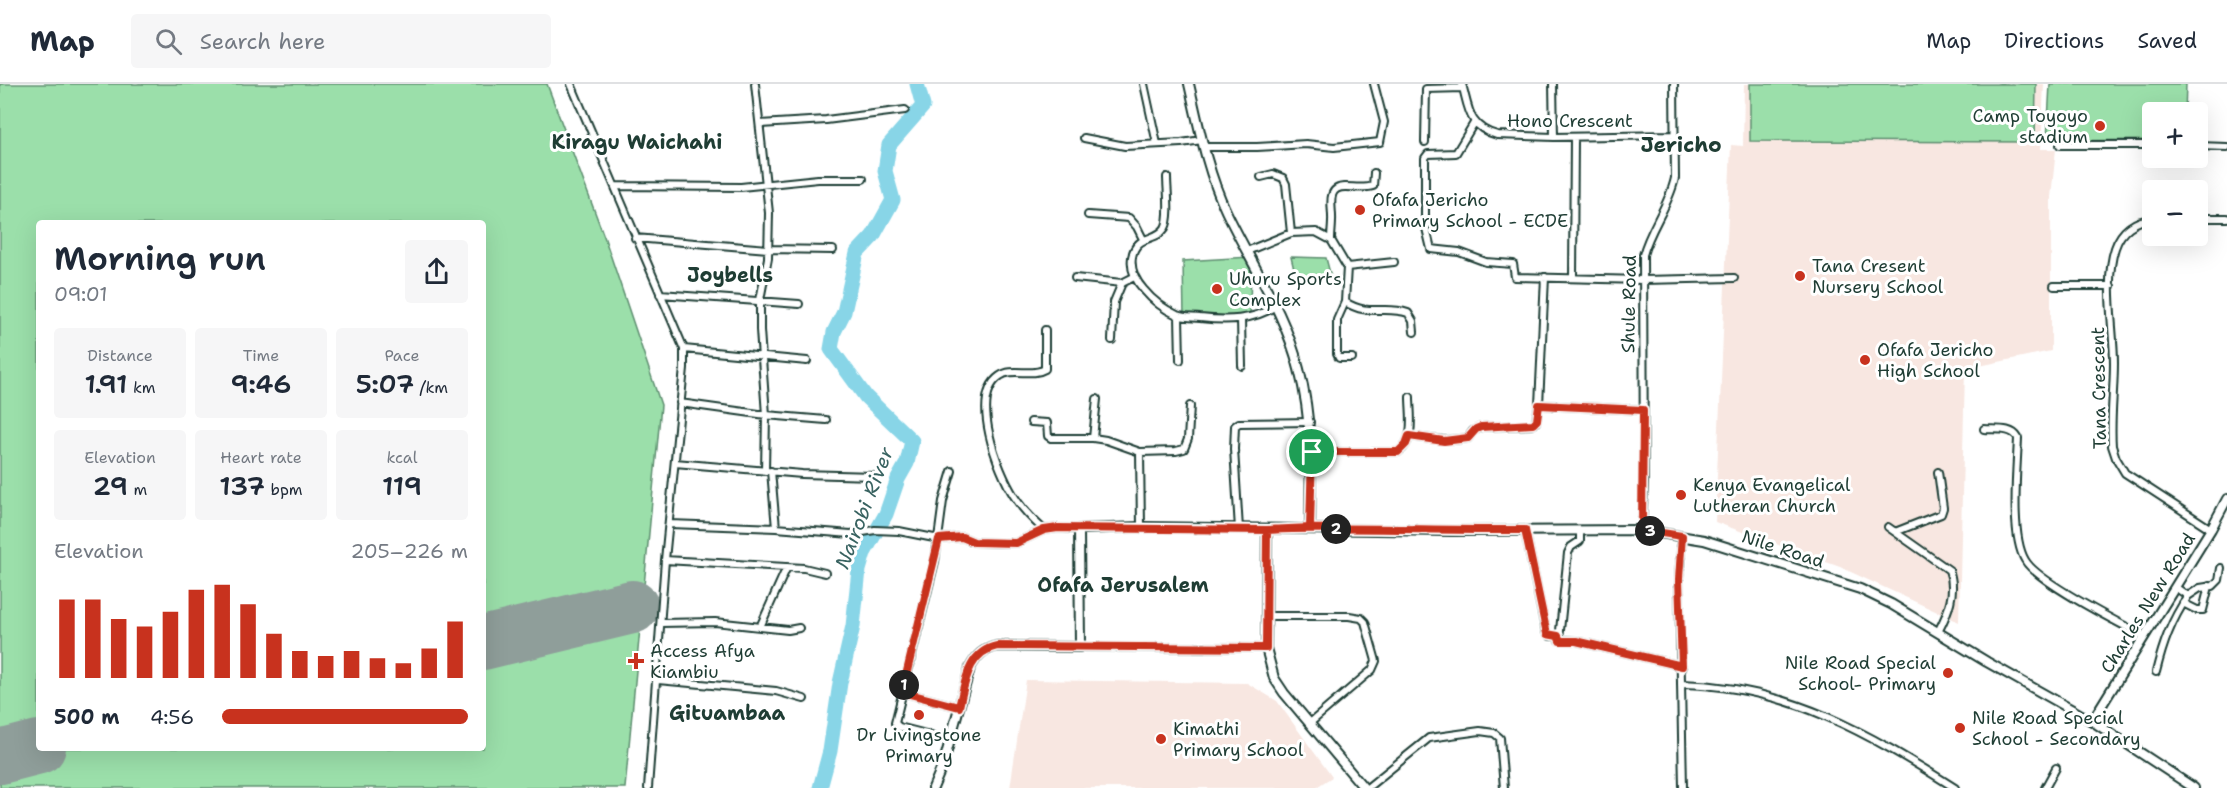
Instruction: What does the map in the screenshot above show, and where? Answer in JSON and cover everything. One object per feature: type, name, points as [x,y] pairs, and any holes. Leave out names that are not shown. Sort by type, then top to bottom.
[{"type":"street","points":[[571,84],[684,349],[648,788]]},
{"type":"street","points":[[755,84],[770,213],[768,258],[760,300],[768,471],[776,528]]},
{"type":"street","points":[[1144,84],[1157,144]]},
{"type":"street","points":[[1189,84],[1215,186],[1276,306],[1299,369],[1310,422],[1312,452],[1310,528]]},
{"type":"street","points":[[1084,138],[1125,146],[1203,144],[1257,147],[1306,144],[1334,147],[1380,142],[1384,122],[1374,84]]},
{"type":"street","points":[[1553,84],[1554,137]]},
{"type":"street","name":"Shule Road","points":[[1642,530],[1643,255],[1673,186],[1676,160],[1674,84]]},
{"type":"street","points":[[1425,142],[1426,89],[1463,86],[1474,123],[1456,153],[1428,154],[1425,158],[1425,224],[1429,247],[1432,250],[1459,252],[1486,261],[1513,264],[1515,277],[1643,280],[1734,278]]},
{"type":"street","points":[[760,124],[826,120],[905,110]]},
{"type":"street","name":"Hono Crescent","points":[[1474,123],[1488,133],[1497,135],[1554,137],[1674,135]]},
{"type":"street","points":[[1573,278],[1574,137]]},
{"type":"street","points":[[2060,145],[2142,145]]},
{"type":"street","points":[[2208,146],[2227,147]]},
{"type":"street","points":[[1331,240],[1331,198],[1334,190],[1339,187],[1367,188],[1373,186],[1374,173]]},
{"type":"street","points":[[1261,177],[1273,174],[1283,177],[1288,198],[1291,233]]},
{"type":"street","points":[[1167,177],[1167,216],[1164,228],[1160,233],[1138,243],[1132,255],[1134,277],[1149,296],[1179,316],[1218,320],[1241,319],[1264,313],[1276,306]]},
{"type":"street","points":[[616,186],[741,187],[818,179],[863,179]]},
{"type":"street","points":[[1088,215],[1129,218],[1143,239]]},
{"type":"street","points":[[2208,218],[2227,218]]},
{"type":"street","name":"Tana Crescent","points":[[2142,221],[2134,222],[2122,235],[2113,255],[2111,286],[2114,366],[2112,440],[2116,458],[2125,473],[2211,529]]},
{"type":"street","points":[[1247,251],[1291,233],[1317,232],[1331,240],[1347,267],[1346,302],[1337,320],[1337,354],[1339,357],[1352,358]]},
{"type":"street","points":[[635,238],[768,249],[833,250]]},
{"type":"street","points":[[1347,267],[1394,262]]},
{"type":"street","points":[[1075,278],[1122,283],[1134,277]]},
{"type":"street","points":[[1409,436],[1444,441],[1456,440],[1468,438],[1481,427],[1531,424],[1537,420],[1545,277]]},
{"type":"street","points":[[1112,340],[1114,302],[1122,283]]},
{"type":"street","points":[[2054,286],[2111,286]]},
{"type":"street","points":[[660,294],[799,304]]},
{"type":"street","points":[[1346,302],[1356,309],[1386,310],[1408,314],[1413,321],[1414,332]]},
{"type":"street","points":[[1179,316],[1180,360]]},
{"type":"street","points":[[1241,319],[1242,366]]},
{"type":"street","points":[[1044,530],[1020,504],[1001,470],[991,444],[986,405],[990,387],[999,376],[1005,373],[1039,372],[1045,369],[1045,330]]},
{"type":"street","points":[[684,349],[807,361]]},
{"type":"street","points":[[1312,452],[1398,452],[1406,444],[1409,436],[1410,397]]},
{"type":"street","points":[[1093,438],[1097,399]]},
{"type":"street","points":[[680,403],[766,415],[825,420]]},
{"type":"street","points":[[1539,405],[1643,410]]},
{"type":"street","points":[[1031,422],[1047,423],[1048,435],[1052,438],[1106,440],[1140,452],[1176,451],[1184,449],[1188,439],[1190,406]]},
{"type":"street","points":[[1239,529],[1234,426],[1239,423],[1310,422]]},
{"type":"street","points":[[1984,429],[2010,430],[2015,432],[2018,438],[2018,538],[2025,561],[2036,573],[2053,584],[2144,636]]},
{"type":"street","points":[[1140,452],[1141,527]]},
{"type":"street","points":[[675,463],[802,474],[874,476]]},
{"type":"street","points":[[950,740],[894,723],[939,539],[943,501],[952,471]]},
{"type":"street","points":[[1895,532],[1941,514],[1943,508],[1938,472]]},
{"type":"street","name":"Charles New Road","points":[[2092,721],[2211,529],[2227,499]]},
{"type":"street","points":[[670,524],[776,528],[851,534],[875,530],[899,531],[939,539],[962,537],[974,542],[1016,543],[1044,530],[1058,528],[1080,530],[1080,647]]},
{"type":"street","name":"Nile Road","points":[[1080,530],[1141,527],[1267,530],[1310,528],[1452,531],[1642,530],[1704,540],[1860,589],[1892,604],[2092,721],[2194,788]]},
{"type":"street","points":[[1888,527],[1949,570],[1952,579],[1950,602],[1938,632]]},
{"type":"street","points":[[1267,530],[1266,648],[1274,678],[1366,788],[1429,738],[1480,731],[1494,733],[1500,738],[1504,788]]},
{"type":"street","points":[[1525,530],[1546,632],[1550,636],[1558,636]]},
{"type":"street","points":[[1580,530],[1580,541],[1568,553],[1558,636],[1560,641],[1576,641],[1682,666]]},
{"type":"street","points":[[1682,536],[1679,579],[1682,788]]},
{"type":"street","points":[[666,560],[787,567],[825,573]]},
{"type":"street","points":[[760,627],[787,567]]},
{"type":"street","points":[[2156,672],[2165,636],[2183,603],[2188,596],[2200,588],[2216,585],[2221,568]]},
{"type":"street","points":[[2183,603],[2197,610],[2203,610],[2209,586]]},
{"type":"street","points":[[2175,587],[2188,596]]},
{"type":"street","points":[[1267,616],[1349,616],[1361,618],[1365,622],[1376,661],[1372,670],[1310,723]]},
{"type":"street","points":[[661,623],[715,622],[788,630],[799,628]]},
{"type":"street","points":[[933,788],[950,740],[970,668],[976,657],[986,649],[997,646],[1266,648]]},
{"type":"street","points":[[658,680],[776,691],[804,699]]},
{"type":"street","points":[[1682,684],[1745,689],[1818,711],[1869,736],[1955,788]]},
{"type":"street","points":[[902,692],[959,707]]},
{"type":"street","points":[[2045,788],[2056,768]]},
{"type":"shaded area","name":"Ofafa Jericho High School","points":[[1744,84],[2044,84],[2041,149],[2056,149],[2051,197],[2051,351],[1965,369],[1959,622],[1840,567],[1715,522],[1731,145],[1743,146]]},
{"type":"shaded area","name":"Kimathi Primary School","points":[[1026,680],[1247,683],[1277,701],[1332,777],[1315,788],[1010,788]]},
{"type":"green space","points":[[0,84],[547,84],[605,239],[661,405],[625,788],[0,788]]},
{"type":"green space","points":[[1750,84],[2036,84],[2035,142],[1750,141]]},
{"type":"green space","name":"Camp Toyoyo stadium","points":[[2050,84],[2186,84],[2185,102],[2142,102],[2142,140],[2047,141]]},
{"type":"green space","name":"Uhuru Sports Complex","points":[[1251,257],[1250,317],[1184,317],[1183,261]]},
{"type":"green space","points":[[1291,257],[1326,258],[1331,277],[1296,278]]},
{"type":"waterway","name":"Nairobi River","points":[[820,788],[830,751],[840,683],[853,626],[859,570],[864,553],[886,514],[898,479],[907,463],[912,441],[866,397],[831,349],[834,332],[844,312],[857,253],[873,236],[893,200],[885,171],[889,145],[923,106],[917,84]]},
{"type":"runway","points":[[486,642],[632,607]]},
{"type":"runway","points":[[0,757],[36,748]]},
{"type":"place","name":"Camp Toyoyo stadium","points":[[2100,126]]},
{"type":"place","name":"Ofafa Jericho Primary School - ECDE","points":[[1360,210]]},
{"type":"place","name":"Tana Cresent Nursery School","points":[[1800,276]]},
{"type":"place","name":"Uhuru Sports Complex","points":[[1217,289]]},
{"type":"place","name":"Ofafa Jericho High School","points":[[1865,360]]},
{"type":"place","name":"Kenya Evangelical Lutheran Church","points":[[1681,495]]},
{"type":"place","name":"Access Afya Kiambiu","points":[[636,661]]},
{"type":"place","name":"Nile Road Special School- Primary","points":[[1948,673]]},
{"type":"place","name":"Dr Livingstone Primary","points":[[919,715]]},
{"type":"place","name":"Nile Road Special School - Secondary","points":[[1960,728]]},
{"type":"place","name":"Kimathi Primary School","points":[[1161,739]]},
{"type":"district","name":"Kiragu Waichahi","points":[[637,142]]},
{"type":"district","name":"Jericho","points":[[1681,145]]},
{"type":"district","name":"Joybells","points":[[730,275]]},
{"type":"district","name":"Ofafa Jerusalem","points":[[1123,585]]},
{"type":"district","name":"Gituambaa","points":[[727,713]]},
{"type":"route","points":[[1312,452],[1310,528],[1267,530],[1058,528],[1044,530],[1016,543],[974,542],[962,537],[939,539],[902,692],[959,707],[970,668],[976,657],[986,649],[997,646],[1266,648],[1267,530],[1310,528],[1525,530],[1547,634],[1558,636],[1560,641],[1576,641],[1665,664],[1682,666],[1679,579],[1682,536],[1642,530],[1643,410],[1539,405],[1537,420],[1533,424],[1481,427],[1473,431],[1468,438],[1444,441],[1409,436],[1406,444],[1398,452],[1312,452]]}]
